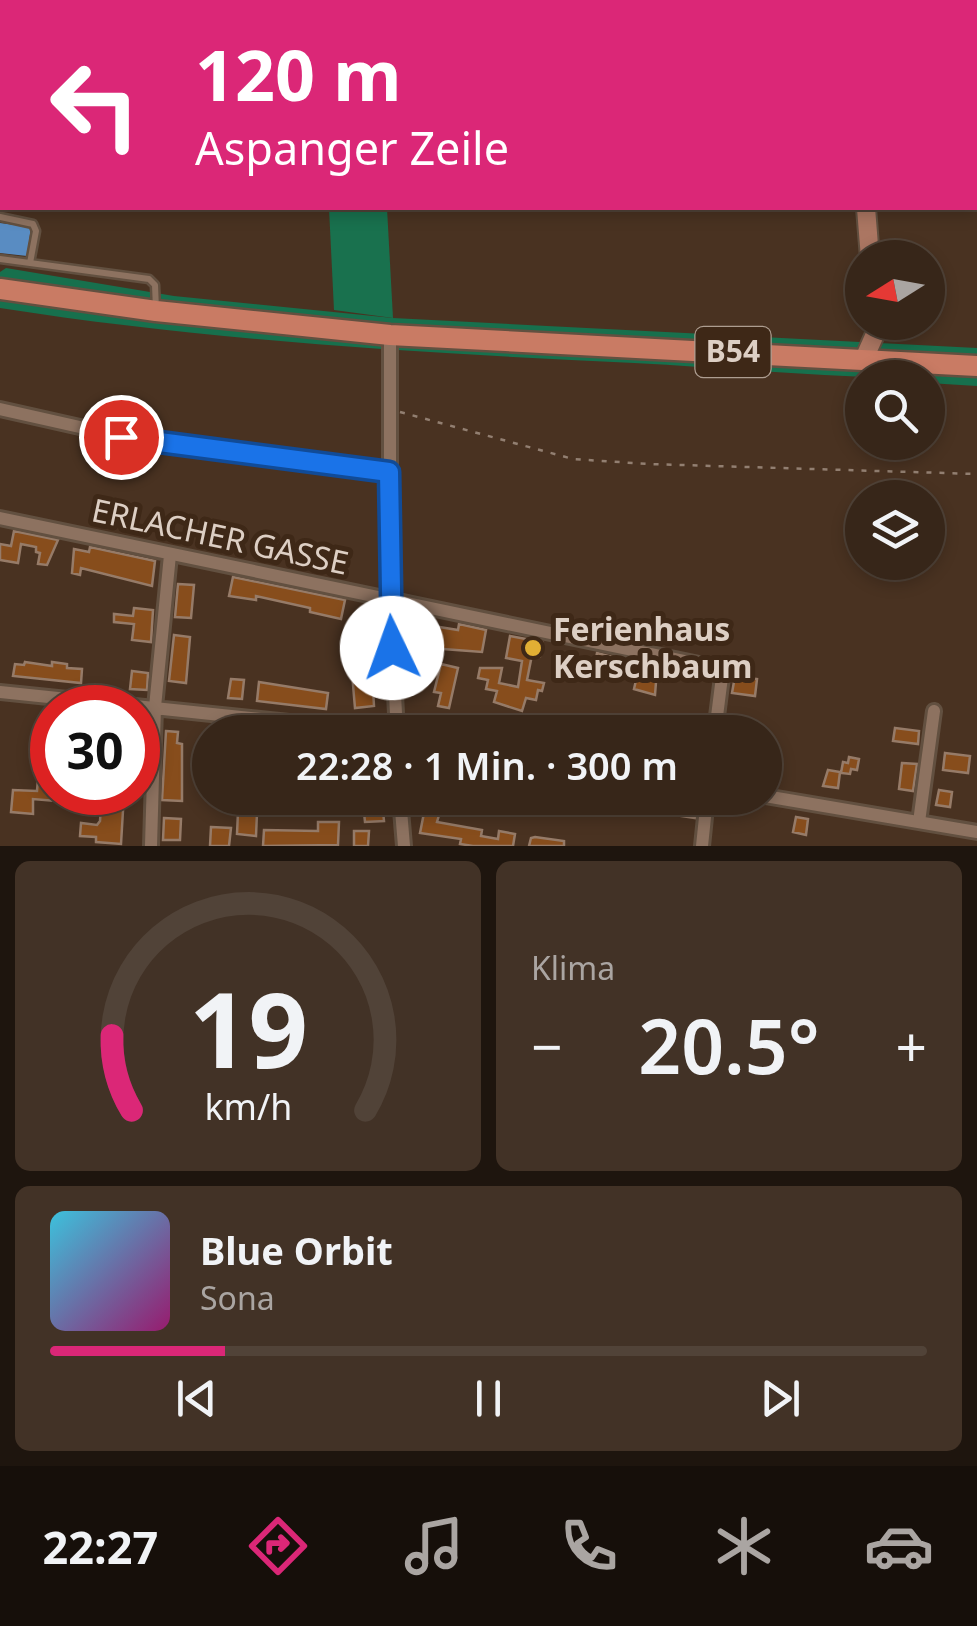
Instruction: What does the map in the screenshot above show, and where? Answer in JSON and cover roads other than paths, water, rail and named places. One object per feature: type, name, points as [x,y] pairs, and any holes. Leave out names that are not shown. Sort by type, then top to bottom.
[{"type":"main road","points":[[866,210],[869,240]]},
{"type":"main road","name":"B54","points":[[0,289],[156,311],[360,322],[390,335],[874,360]]},
{"type":"main road","points":[[874,360],[875,340]]},
{"type":"main road","name":"B54","points":[[945,364],[977,366]]},
{"type":"street","points":[[390,335],[390,601],[395,715]]},
{"type":"street","points":[[0,409],[152,443],[389,472]]},
{"type":"street","name":"ERLACHER GASSE","points":[[0,518],[723,669],[717,715]]},
{"type":"street","points":[[157,685],[170,555]]},
{"type":"street","points":[[0,692],[30,695]]},
{"type":"street","points":[[160,708],[229,715]]},
{"type":"street","points":[[920,822],[934,710]]},
{"type":"street","points":[[782,799],[977,832]]},
{"type":"street","points":[[151,846],[152,815]]},
{"type":"street","points":[[401,815],[403,846]]},
{"type":"street","points":[[702,846],[705,815]]},
{"type":"lane","points":[[0,218],[33,224],[36,232],[30,264]]},
{"type":"lane","points":[[0,259],[149,278],[156,284],[156,311]]},
{"type":"water","points":[[0,223],[31,227],[27,256],[0,253]]},
{"type":"place","name":"Ferienhaus Kerschbaum","points":[[533,648]]}]
